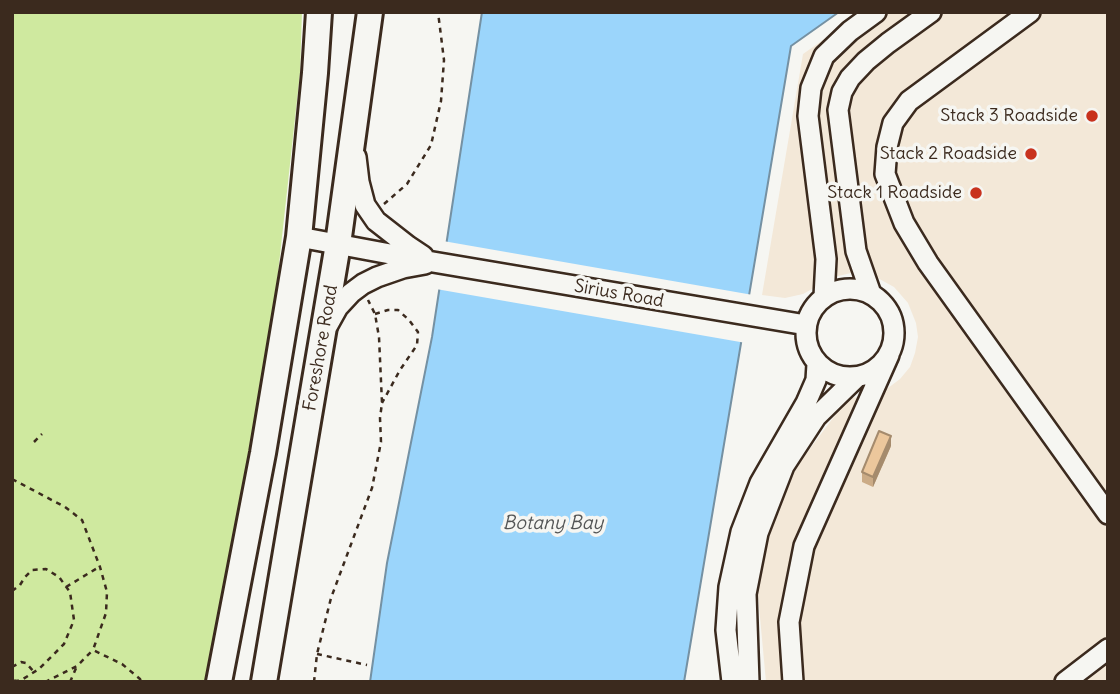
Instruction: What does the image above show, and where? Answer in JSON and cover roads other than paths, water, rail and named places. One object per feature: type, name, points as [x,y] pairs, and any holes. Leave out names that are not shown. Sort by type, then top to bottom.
[{"type":"main road","points":[[219,682],[263,453],[299,237],[315,73],[318,12]]},
{"type":"main road","name":"Foreshore Road","points":[[264,682],[338,244],[370,12]]},
{"type":"street","points":[[824,297],[827,259],[808,116],[811,88],[824,56],[850,31],[876,12]]},
{"type":"street","points":[[871,294],[856,251],[838,110],[842,92],[850,78],[866,61],[931,12]]},
{"type":"street","points":[[1030,12],[909,101],[892,123],[885,174],[904,223],[928,263],[1108,514]]},
{"type":"street","name":"Sirius Road","points":[[355,124],[359,182],[366,205],[376,221],[433,262]]},
{"type":"street","name":"Sirius Road","points":[[299,237],[806,325]]},
{"type":"street","name":"Sirius Road","points":[[323,334],[338,307],[363,284],[403,268],[433,262]]},
{"type":"street","points":[[793,682],[789,622],[804,546],[889,355],[894,341],[890,314],[871,294],[859,290],[834,291],[815,305],[809,314],[806,339],[810,352],[817,364],[829,372],[856,378],[881,366],[889,355]]},
{"type":"street","points":[[732,682],[726,629],[729,587],[741,532],[760,482],[806,403],[816,380],[817,364]]},
{"type":"street","points":[[749,682],[746,594],[758,533],[784,466],[816,417],[856,378]]},
{"type":"street","points":[[1065,682],[1108,649]]},
{"type":"water","name":"Botany Bay","points":[[482,12],[839,12],[791,46],[684,682],[370,682],[387,563],[432,337]]},
{"type":"place","name":"Stack 3 Roadside","points":[[1092,116]]},
{"type":"place","name":"Stack 2 Roadside","points":[[1031,154]]},
{"type":"place","name":"Stack 1 Roadside","points":[[976,193]]}]
